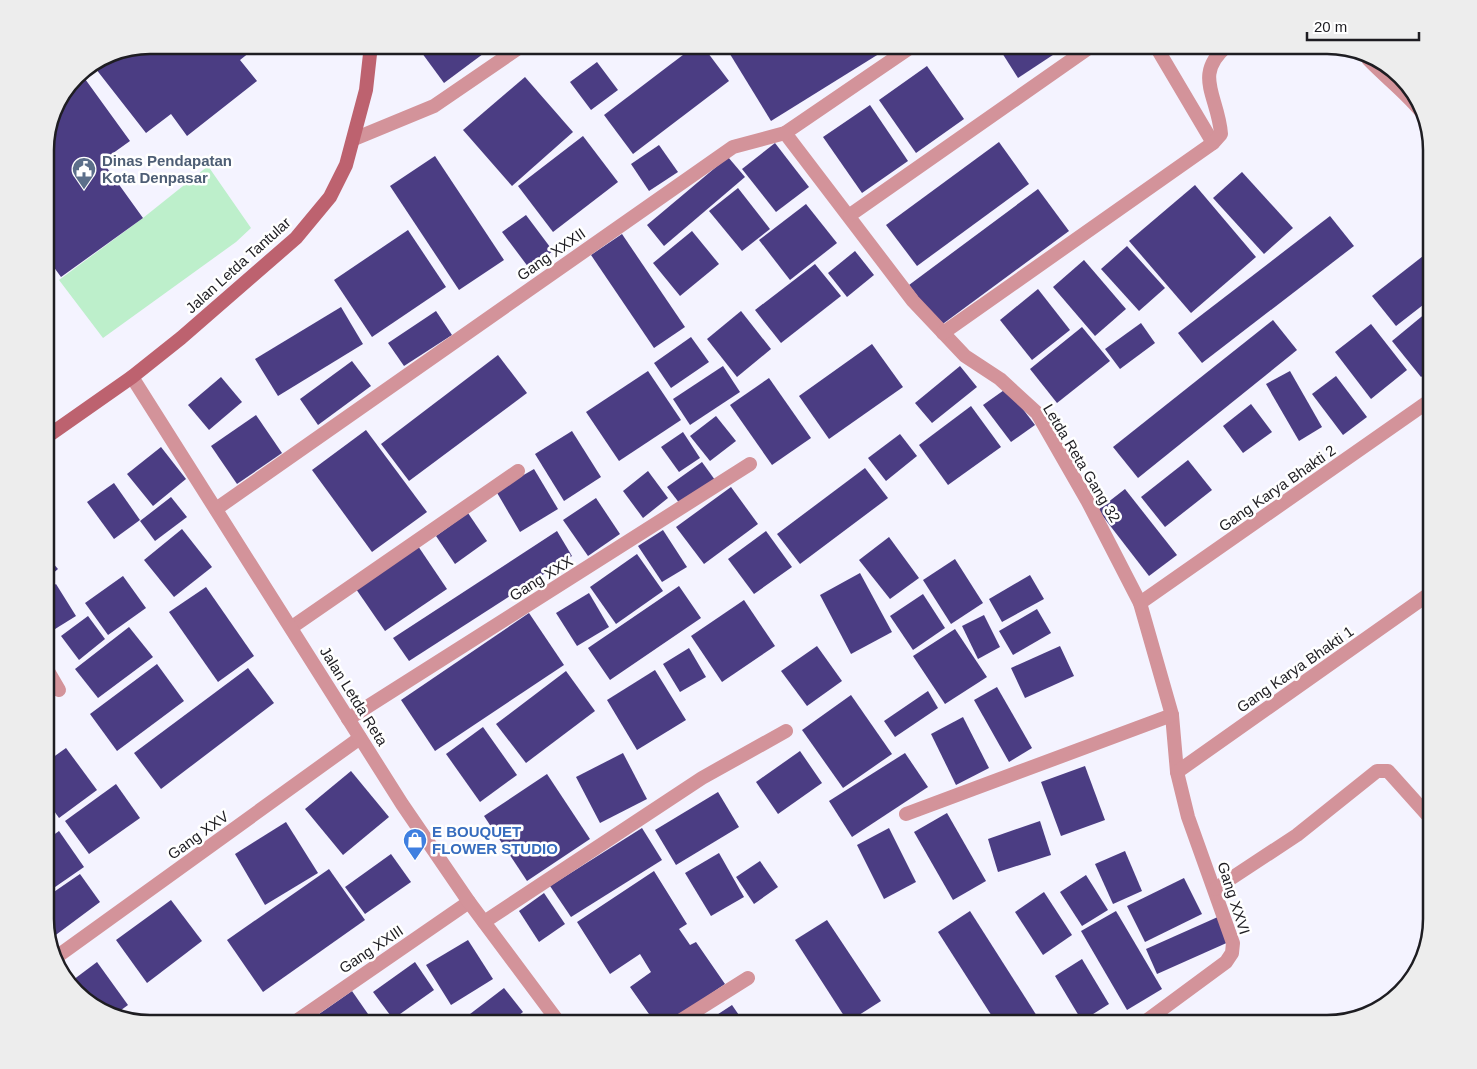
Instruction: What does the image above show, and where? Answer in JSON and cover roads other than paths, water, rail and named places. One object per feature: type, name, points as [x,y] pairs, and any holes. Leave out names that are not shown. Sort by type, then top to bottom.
[{"type":"main road","name":"Jalan Letda Tantular","points":[[54,432],[132,377],[181,338],[296,238],[330,197],[346,165],[366,90],[370,54]]},
{"type":"street","points":[[354,138],[434,106],[510,54]]},
{"type":"street","name":"Gang XXXII","points":[[216,509],[733,146],[785,133],[901,54]]},
{"type":"street","points":[[850,216],[1080,54]]},
{"type":"street","points":[[1160,54],[1214,143]]},
{"type":"street","points":[[943,333],[1214,143],[1221,134],[1220,118],[1207,75],[1217,54]]},
{"type":"street","points":[[1377,68],[1405,95]]},
{"type":"street","name":"Letda Reta Gang 32","points":[[785,133],[913,301],[965,356],[1000,379],[1037,413],[1088,502],[1140,603],[1172,715],[1177,772]]},
{"type":"street","name":"Jalan Letda Reta","points":[[132,377],[292,627],[360,738],[469,902],[553,1015]]},
{"type":"street","name":"Gang Karya Bhakti 2","points":[[1140,603],[1423,405]]},
{"type":"street","name":"Gang XXX","points":[[348,719],[750,464]]},
{"type":"street","points":[[292,627],[518,471]]},
{"type":"street","name":"Gang Karya Bhakti 1","points":[[1177,772],[1423,598]]},
{"type":"street","points":[[54,681],[59,690]]},
{"type":"street","points":[[906,814],[1172,715]]},
{"type":"street","points":[[484,922],[702,778],[786,731]]},
{"type":"street","name":"Gang XXV","points":[[60,954],[360,738]]},
{"type":"street","points":[[1215,889],[1297,835],[1377,771],[1388,771],[1423,810]]},
{"type":"street","name":"Gang XXVI","points":[[1154,1015],[1226,962],[1232,953],[1233,944],[1188,817],[1177,772]]},
{"type":"street","name":"Gang XXIII","points":[[305,1015],[469,902]]},
{"type":"street","points":[[689,1015],[748,978]]},
{"type":"place","name":"Dinas Pendapatan Kota Denpasar","points":[[84,190]]},
{"type":"place","name":"E BOUQUET FLOWER STUDIO","points":[[415,861]]}]
